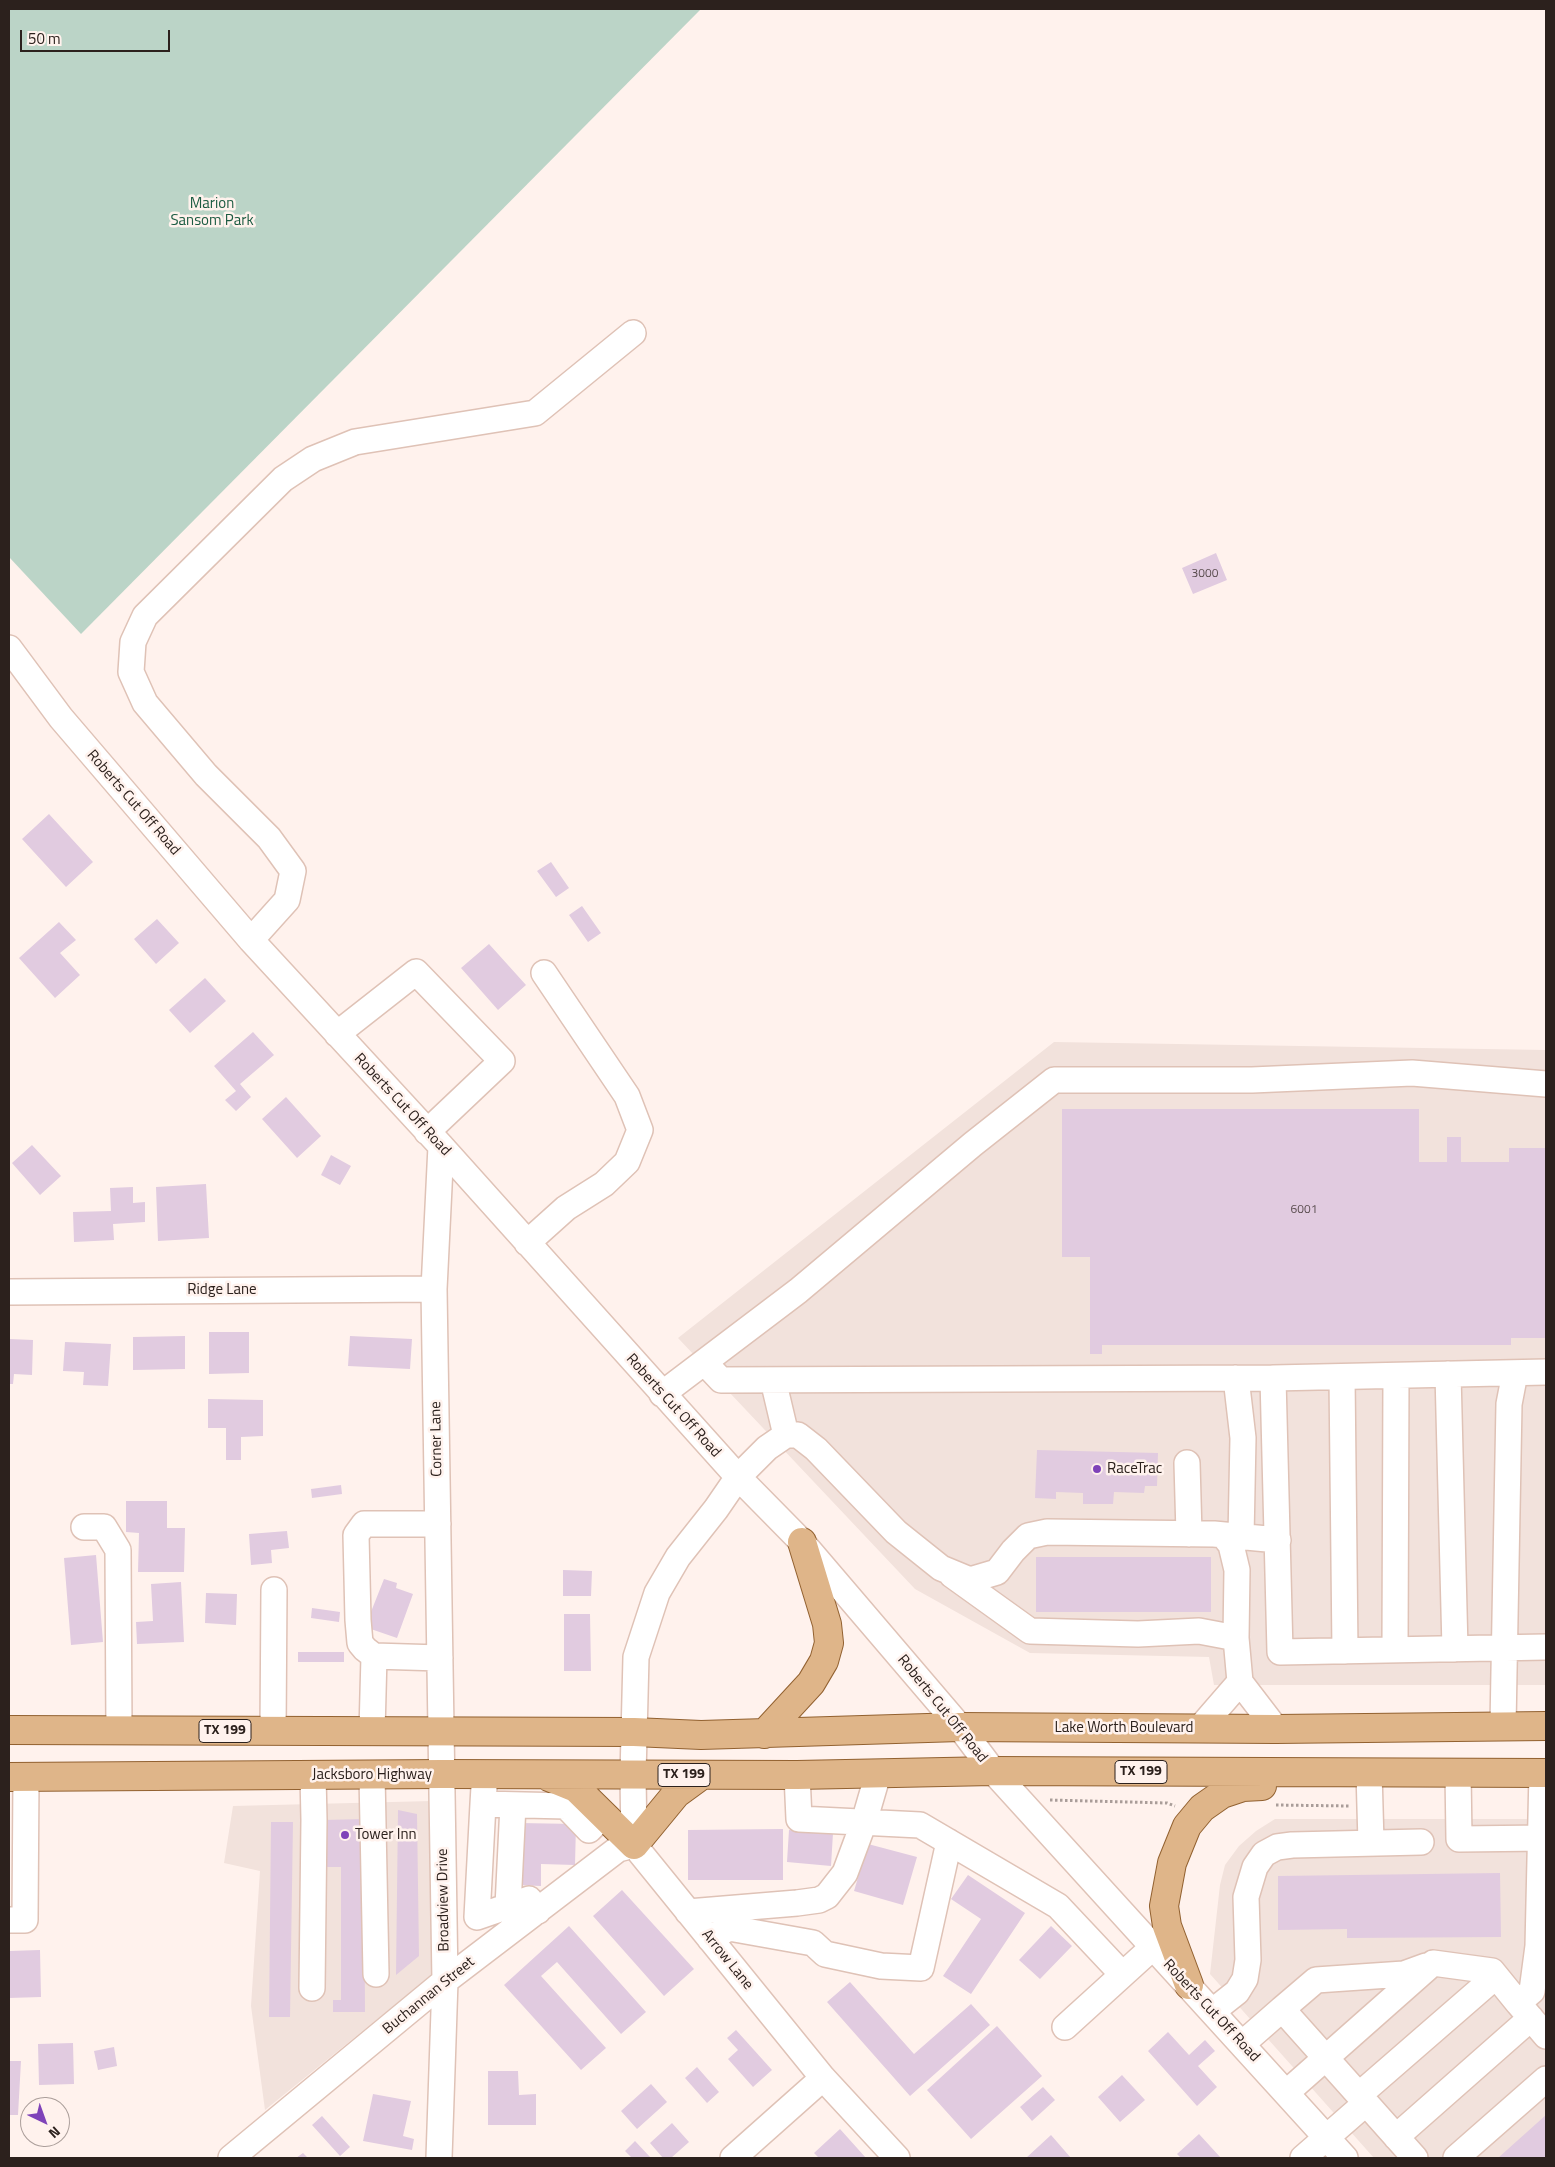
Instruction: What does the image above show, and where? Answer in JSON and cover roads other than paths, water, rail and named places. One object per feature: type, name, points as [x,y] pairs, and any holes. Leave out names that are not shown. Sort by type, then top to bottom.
[{"type":"main road","points":[[764,1734],[811,1683],[824,1661],[828,1643],[827,1624],[802,1542]]},
{"type":"main road","name":"Lake Worth Boulevard","points":[[634,1732],[701,1735],[960,1727],[1201,1727],[1276,1729],[1546,1726]]},
{"type":"main road","name":"TX 199","points":[[9,1730],[634,1732]]},
{"type":"main road","name":"TX 199","points":[[797,1775],[993,1771],[1290,1774],[1369,1772],[1544,1773]]},
{"type":"main road","name":"Jacksboro Highway","points":[[17,1777],[442,1774],[797,1775]]},
{"type":"main road","points":[[543,1774],[576,1788],[634,1845],[676,1794],[702,1776]]},
{"type":"main road","points":[[1189,1985],[1168,1926],[1164,1906],[1172,1863],[1187,1826],[1202,1808],[1222,1794],[1243,1787],[1268,1786],[1290,1774]]},
{"type":"street","points":[[251,940],[287,900],[293,871],[269,838],[206,775],[145,703],[131,672],[133,642],[145,616],[283,479],[313,459],[355,442],[535,413],[633,333]]},
{"type":"street","name":"Roberts Cut Off Road","points":[[9,648],[61,718],[251,940],[434,1139],[662,1394],[738,1477],[802,1542],[960,1727],[993,1771],[1152,1948],[1213,2011],[1344,2158]]},
{"type":"street","points":[[337,1034],[416,972],[502,1061],[434,1139]]},
{"type":"street","points":[[527,1243],[566,1208],[604,1184],[627,1162],[640,1130],[627,1096],[544,973]]},
{"type":"street","points":[[662,1394],[798,1291],[972,1144],[1054,1080],[1252,1080],[1412,1073],[1546,1084]]},
{"type":"street","name":"Corner Lane","points":[[434,1139],[434,1289],[442,1732]]},
{"type":"street","name":"Ridge Lane","points":[[14,1286],[434,1289]]},
{"type":"street","points":[[704,1362],[721,1380],[1274,1378],[1546,1372]]},
{"type":"street","points":[[1503,1725],[1509,1404],[1515,1373]]},
{"type":"street","points":[[1448,1374],[1455,1649]]},
{"type":"street","points":[[1342,1376],[1345,1651]]},
{"type":"street","points":[[1395,1650],[1396,1376]]},
{"type":"street","points":[[1236,1378],[1243,1438],[1231,1545],[1235,1554],[1237,1570],[1236,1638],[1240,1682],[1276,1729]]},
{"type":"street","points":[[1274,1378],[1280,1652],[1546,1647]]},
{"type":"street","points":[[773,1380],[786,1435]]},
{"type":"street","points":[[634,1845],[633,1775],[636,1657],[657,1593],[678,1557],[716,1509],[738,1477],[767,1448],[786,1435],[798,1435],[816,1449],[896,1532],[941,1568],[1030,1631],[1138,1634],[1199,1631],[1236,1638]]},
{"type":"street","points":[[1188,1463],[1189,1534]]},
{"type":"street","points":[[438,1524],[364,1524],[356,1535],[360,1643],[374,1656],[440,1658]]},
{"type":"street","points":[[84,1527],[104,1527],[118,1550],[118,1731]]},
{"type":"street","points":[[941,1568],[970,1580],[998,1572],[1013,1551],[1028,1536],[1047,1532],[1189,1534],[1278,1540]]},
{"type":"street","points":[[273,1731],[274,1590]]},
{"type":"street","points":[[372,1731],[374,1656]]},
{"type":"street","points":[[1201,1727],[1240,1682]]},
{"type":"street","name":"Broadview Drive","points":[[439,2158],[445,1981],[442,1732]]},
{"type":"street","points":[[1369,1772],[1370,1843]]},
{"type":"street","points":[[1458,1773],[1459,1839],[1543,1838]]},
{"type":"street","points":[[1396,2136],[1535,2009],[1544,1773]]},
{"type":"street","points":[[688,1912],[797,1903],[819,1900],[827,1896],[845,1873],[864,1822],[878,1774]]},
{"type":"street","points":[[312,1775],[314,1849],[312,1988]]},
{"type":"street","points":[[372,1775],[376,1974]]},
{"type":"street","points":[[485,1775],[477,1917],[529,1899],[538,1911]]},
{"type":"street","points":[[797,1775],[799,1819],[920,1825],[1058,1906],[1122,1974]]},
{"type":"street","points":[[9,1920],[25,1920],[17,1777]]},
{"type":"street","points":[[483,1804],[566,1806],[589,1830],[604,1816]]},
{"type":"street","points":[[500,1940],[501,1909],[513,1805]]},
{"type":"street","points":[[710,1938],[729,1928],[813,1943],[825,1954],[881,1966],[921,1968],[949,1842]]},
{"type":"street","points":[[1213,2011],[1237,1992],[1245,1979],[1248,1960],[1246,1896],[1255,1867],[1264,1854],[1277,1847],[1422,1842]]},
{"type":"street","name":"Buchannan Street","points":[[230,2158],[445,1981],[618,1848],[634,1845]]},
{"type":"street","name":"Arrow Lane","points":[[634,1845],[823,2078],[897,2158]]},
{"type":"street","points":[[1065,2027],[1152,1948]]},
{"type":"street","points":[[1242,2044],[1316,1980],[1404,1974],[1433,1963],[1492,1970],[1496,1976],[1535,2009]]},
{"type":"street","points":[[1286,2093],[1433,1963]]},
{"type":"street","points":[[1304,2158],[1363,2099],[1496,1976]]},
{"type":"street","points":[[1282,2009],[1416,2158]]},
{"type":"street","points":[[733,2158],[823,2078]]},
{"type":"street","points":[[1456,2158],[1546,2079]]},
{"type":"place","name":"RaceTrac","points":[[1097,1469]]},
{"type":"place","name":"Tower Inn","points":[[345,1835]]},
{"type":"park label","name":"Marion Sansom Park","points":[[212,212]]}]
